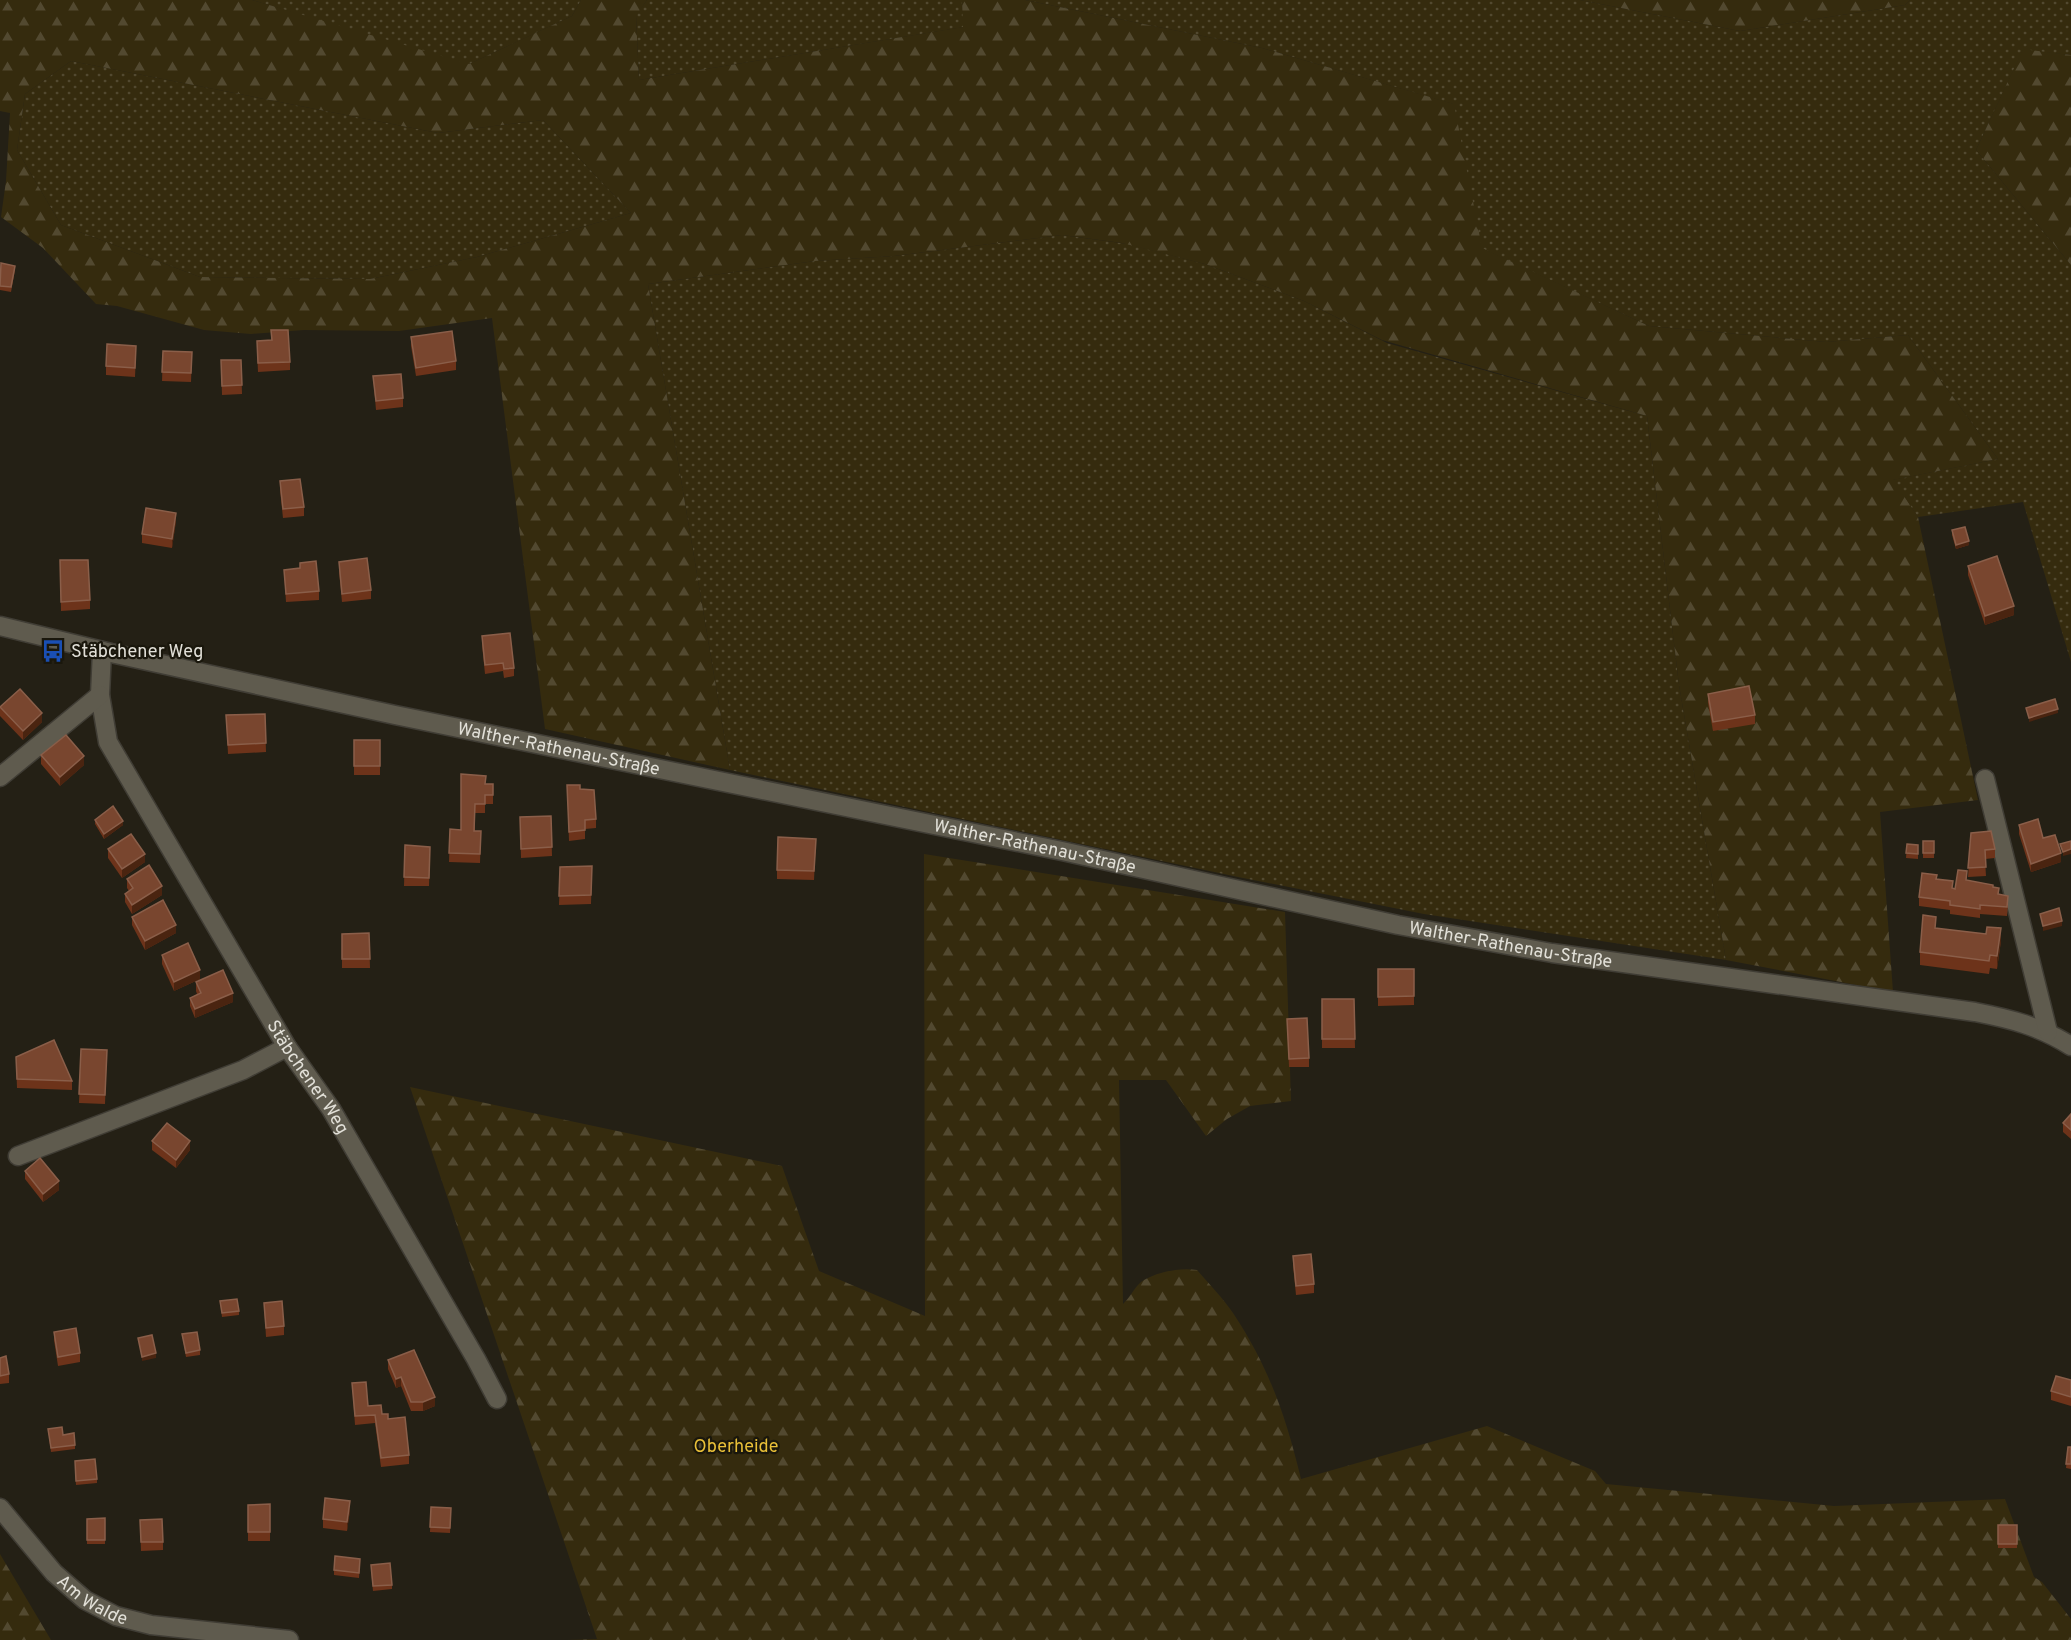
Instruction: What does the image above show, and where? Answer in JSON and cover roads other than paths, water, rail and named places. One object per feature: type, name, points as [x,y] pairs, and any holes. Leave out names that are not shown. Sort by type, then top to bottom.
[{"type":"street","name":"Walther-Rathenau-Straße","points":[[0,626],[102,651],[395,715],[1062,851],[1398,925],[1552,953],[1975,1012],[2015,1020],[2048,1032],[2071,1046]]},
{"type":"street","name":"Stäbchener Weg","points":[[102,651],[100,694],[108,742],[287,1047],[331,1109],[497,1399]]},
{"type":"street","points":[[0,777],[100,694]]},
{"type":"street","points":[[1986,779],[2048,1032]]},
{"type":"street","points":[[18,1156],[243,1070],[287,1047]]},
{"type":"street","name":"Am Walde","points":[[0,1508],[54,1574],[85,1600],[116,1616],[151,1625],[289,1640]]},
{"type":"place","name":"Stäbchener Weg","points":[[53,651]]},
{"type":"park label","name":"Oberheide","points":[[736,1446]]}]
